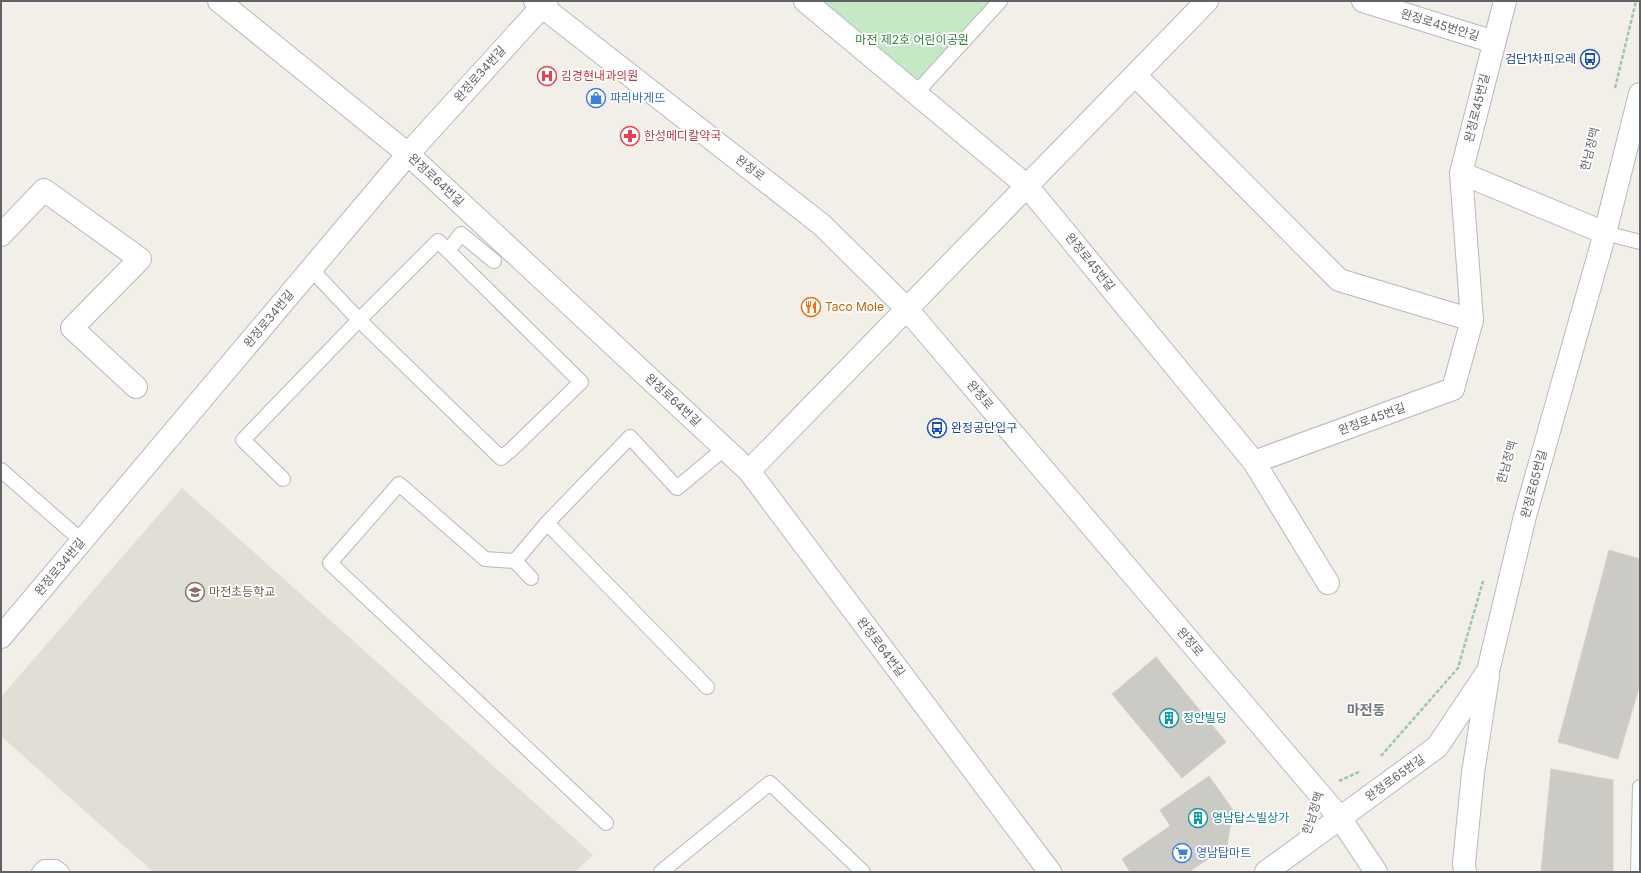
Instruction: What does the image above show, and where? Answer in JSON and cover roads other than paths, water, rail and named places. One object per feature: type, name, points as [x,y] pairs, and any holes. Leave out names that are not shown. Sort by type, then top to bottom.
[{"type":"street","name":"완정로64번길","points":[[219,1],[408,154],[749,471],[1050,872]]},
{"type":"street","name":"완정로45번길","points":[[805,1],[1028,186],[1254,462],[1453,389],[1472,320],[1461,173],[1505,1]]},
{"type":"street","points":[[749,471],[906,308],[1028,186],[1207,1]]},
{"type":"street","name":"완정로45번안길","points":[[1363,1],[1494,42]]},
{"type":"street","name":"완정로34번길","points":[[1,637],[408,154],[541,3]]},
{"type":"street","name":"완정로","points":[[541,3],[822,224],[906,308],[1340,818],[1376,872]]},
{"type":"street","points":[[1135,75],[1339,280],[1472,320]]},
{"type":"street","name":"완정로65번길","points":[[1340,818],[1437,747],[1488,671],[1525,516],[1605,232],[1640,94]]},
{"type":"street","points":[[1461,173],[1605,232]]},
{"type":"street","points":[[1,235],[44,190],[140,258],[72,328],[136,388]]},
{"type":"street","points":[[1254,462],[1328,584]]},
{"type":"street","points":[[1465,872],[1464,863],[1473,773],[1488,671]]},
{"type":"street","points":[[1266,872],[1340,818]]},
{"type":"lane","points":[[916,93],[1000,1]]},
{"type":"lane","points":[[1605,232],[1640,242]]},
{"type":"lane","points":[[448,251],[461,234],[494,261]]},
{"type":"lane","points":[[283,479],[243,440],[360,320],[438,241],[581,382],[501,458],[360,320],[311,269]]},
{"type":"lane","points":[[515,561],[548,523],[630,436],[677,488],[725,448]]},
{"type":"lane","points":[[1,470],[82,541]]},
{"type":"lane","points":[[531,578],[515,561],[485,559],[399,484],[330,563],[606,824]]},
{"type":"lane","points":[[548,523],[707,687]]},
{"type":"lane","points":[[661,872],[770,783],[863,872]]},
{"type":"lane","points":[[1638,872],[1640,787]]},
{"type":"lane","points":[[39,872],[44,867],[56,867],[62,872]]},
{"type":"place","name":"검단1차피오레","points":[[1590,59]]},
{"type":"place","name":"김경현내과의원","points":[[547,76]]},
{"type":"place","name":"파리바게뜨","points":[[596,98]]},
{"type":"place","name":"한성메디칼약국","points":[[630,136]]},
{"type":"place","name":"Taco Mole","points":[[811,307]]},
{"type":"place","name":"완정공단입구","points":[[937,428]]},
{"type":"place","name":"마전초등학교","points":[[195,592]]},
{"type":"place","name":"정안빌딩","points":[[1169,718]]},
{"type":"place","name":"영남탑스빌상가","points":[[1198,818]]},
{"type":"place","name":"영남탑마트","points":[[1182,853]]},
{"type":"district","name":"마전동","points":[[1366,710]]},
{"type":"park label","name":"마전 제2호 어린이공원","points":[[912,40]]}]
